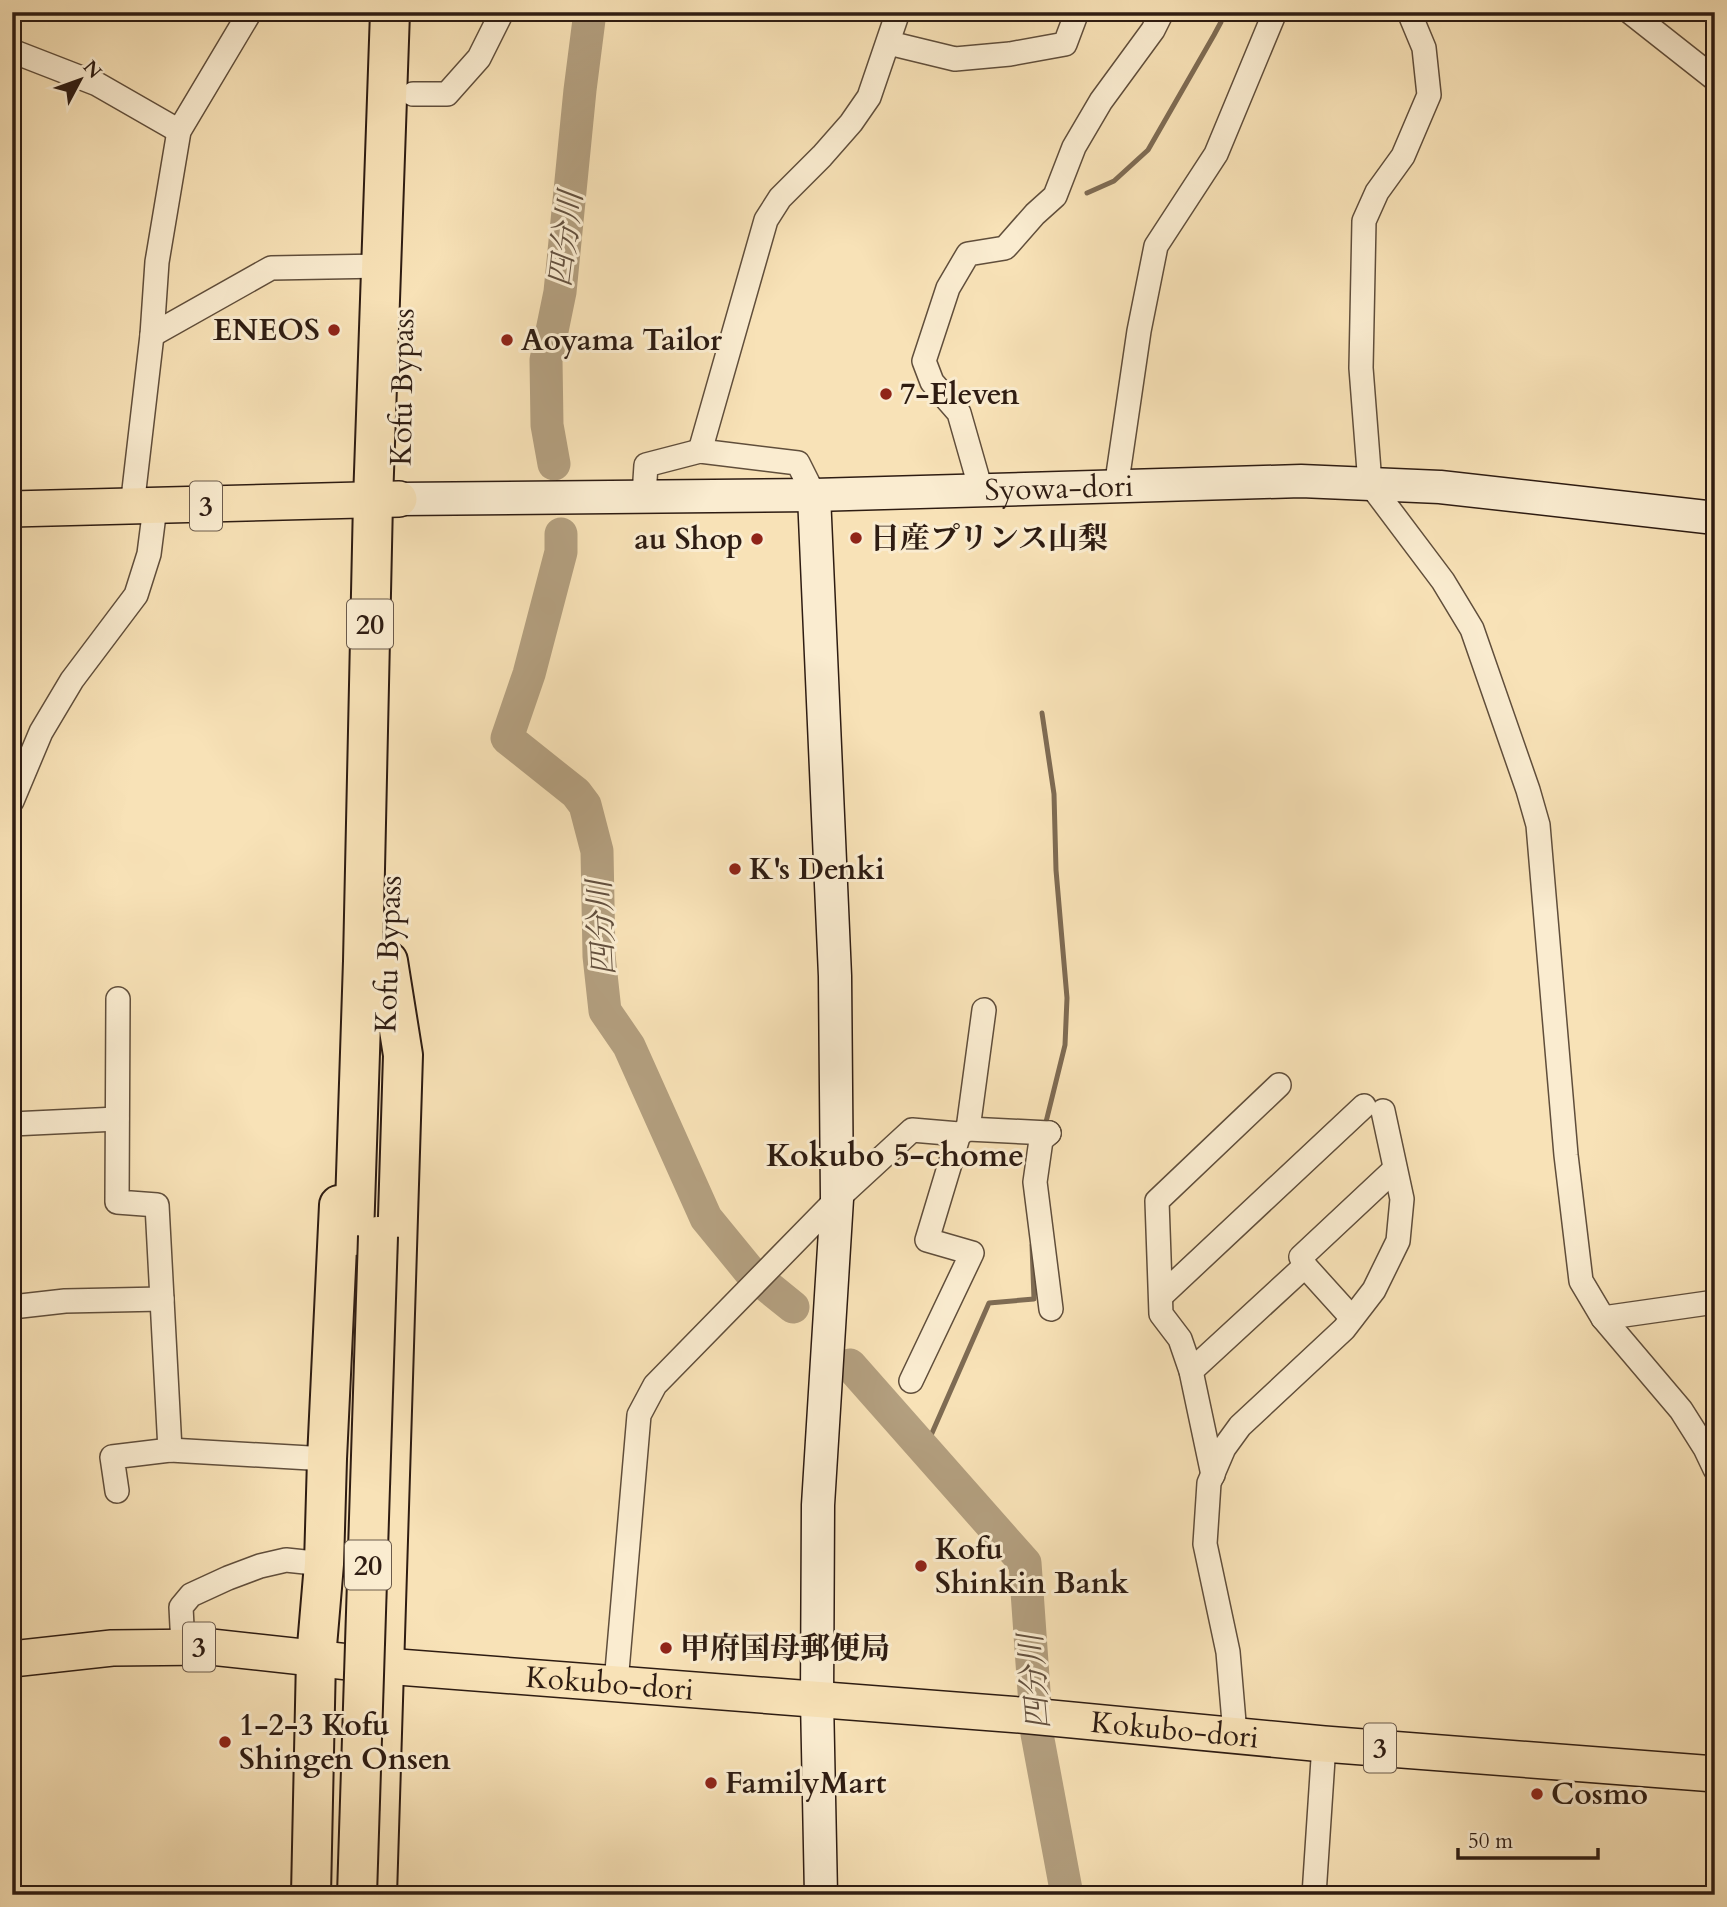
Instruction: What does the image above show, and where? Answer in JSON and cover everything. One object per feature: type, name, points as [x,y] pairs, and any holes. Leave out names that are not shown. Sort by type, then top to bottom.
[{"type":"highway","name":"Kofu Bypass","points":[[334,1895],[366,1236],[376,961],[386,500],[383,266],[390,12]]},
{"type":"highway","name":"Kofu Bypass","points":[[386,500],[404,265],[414,94],[415,12]]},
{"type":"highway","points":[[311,1895],[316,1658],[324,1564],[343,1052],[376,961]]},
{"type":"highway","points":[[376,961],[404,1055],[377,1895]]},
{"type":"highway","name":"Kofu Bypass","points":[[357,1895],[366,1236]]},
{"type":"main road","name":"3","points":[[12,509],[386,500]]},
{"type":"main road","name":"3","points":[[12,1658],[112,1648],[183,1646],[385,1666]]},
{"type":"main road","name":"Kokubo-dori","points":[[385,1666],[1032,1716],[1324,1744],[1715,1774]]},
{"type":"street","points":[[12,801],[41,732],[72,680],[136,595],[149,554],[144,507],[157,262],[179,131],[250,12]]},
{"type":"street","points":[[414,94],[447,93],[479,58],[502,12]]},
{"type":"street","points":[[701,451],[766,220],[780,198],[829,148],[869,97],[898,12]]},
{"type":"street","points":[[889,43],[955,59],[1010,54],[1065,44],[1077,12]]},
{"type":"street","points":[[981,490],[959,413],[932,382],[924,361],[948,288],[968,254],[1004,248],[1055,196],[1074,147],[1101,101],[1163,12]]},
{"type":"street","points":[[1116,488],[1139,331],[1156,246],[1216,154],[1275,12]]},
{"type":"street","points":[[1409,12],[1424,48],[1429,94],[1403,156],[1377,192],[1364,221],[1361,368],[1370,484],[1443,581],[1472,629],[1538,825],[1575,1240],[1581,1281],[1603,1318],[1681,1410],[1715,1469]]},
{"type":"street","points":[[1630,12],[1715,79]]},
{"type":"street","points":[[12,51],[97,84],[179,131]]},
{"type":"street","points":[[152,335],[271,268],[383,266]]},
{"type":"street","points":[[644,495],[646,465],[701,451],[798,463],[814,495],[835,976],[837,1199],[818,1505],[817,1699],[821,1895]]},
{"type":"street","name":"Syowa-dori","points":[[386,500],[814,495],[1301,481],[1440,487],[1715,518]]},
{"type":"street","points":[[118,999],[117,1202],[157,1205],[170,1450]]},
{"type":"street","points":[[911,1381],[972,1253],[927,1240],[964,1131],[984,1010]]},
{"type":"street","points":[[1213,1475],[1191,1371],[1180,1339],[1161,1314],[1157,1201],[1279,1085]]},
{"type":"street","points":[[1161,1296],[1374,1108],[1395,1169],[1402,1199],[1398,1241],[1374,1290],[1344,1329],[1240,1426],[1224,1448],[1209,1483],[1205,1544],[1228,1652],[1236,1734]]},
{"type":"street","points":[[12,1124],[117,1118]]},
{"type":"street","points":[[617,1683],[639,1415],[654,1385],[837,1199],[912,1130],[1049,1133],[1041,1140],[1035,1182],[1051,1309]]},
{"type":"street","points":[[1352,1318],[1305,1266],[1301,1256],[1395,1169]]},
{"type":"street","points":[[1191,1371],[1305,1266]]},
{"type":"street","points":[[12,1307],[65,1301],[162,1299]]},
{"type":"street","points":[[1603,1318],[1715,1302]]},
{"type":"street","points":[[117,1491],[112,1457],[170,1450],[327,1459]]},
{"type":"street","points":[[183,1646],[181,1606],[191,1595],[228,1578],[286,1560],[324,1564]]},
{"type":"street","points":[[1314,1895],[1324,1744]]},
{"type":"waterway","name":"四分川","points":[[554,464],[547,425],[546,360],[560,292],[590,12]]},
{"type":"waterway","points":[[1087,193],[1114,181],[1148,150],[1221,22],[1220,12]]},
{"type":"waterway","name":"四分川","points":[[561,534],[561,552],[529,674],[507,738],[576,793],[585,805],[597,851],[599,956],[605,1011],[629,1046],[706,1218],[751,1273],[793,1307]]},
{"type":"waterway","points":[[1042,713],[1054,794],[1056,870],[1067,998],[1065,1045],[1045,1126]]},
{"type":"waterway","points":[[925,1449],[989,1303],[1034,1299],[1032,1245]]},
{"type":"waterway","name":"四分川","points":[[850,1365],[1025,1563],[1037,1734],[1067,1895]]},
{"type":"place","name":"ENEOS","points":[[334,330]]},
{"type":"place","name":"Aoyama Tailor","points":[[507,340]]},
{"type":"place","name":"7-Eleven","points":[[886,394]]},
{"type":"place","name":"日産プリンス山梨","points":[[856,538]]},
{"type":"place","name":"au Shop","points":[[757,539]]},
{"type":"place","name":"K's Denki","points":[[735,869]]},
{"type":"place","name":"Kofu Shinkin Bank","points":[[921,1566]]},
{"type":"place","name":"甲府国母郵便局","points":[[666,1648]]},
{"type":"place","name":"1-2-3 Kofu Shingen Onsen","points":[[225,1742]]},
{"type":"place","name":"FamilyMart","points":[[711,1783]]},
{"type":"place","name":"Cosmo","points":[[1537,1794]]},
{"type":"district","name":"Kokubo 5-chome","points":[[895,1155]]}]
